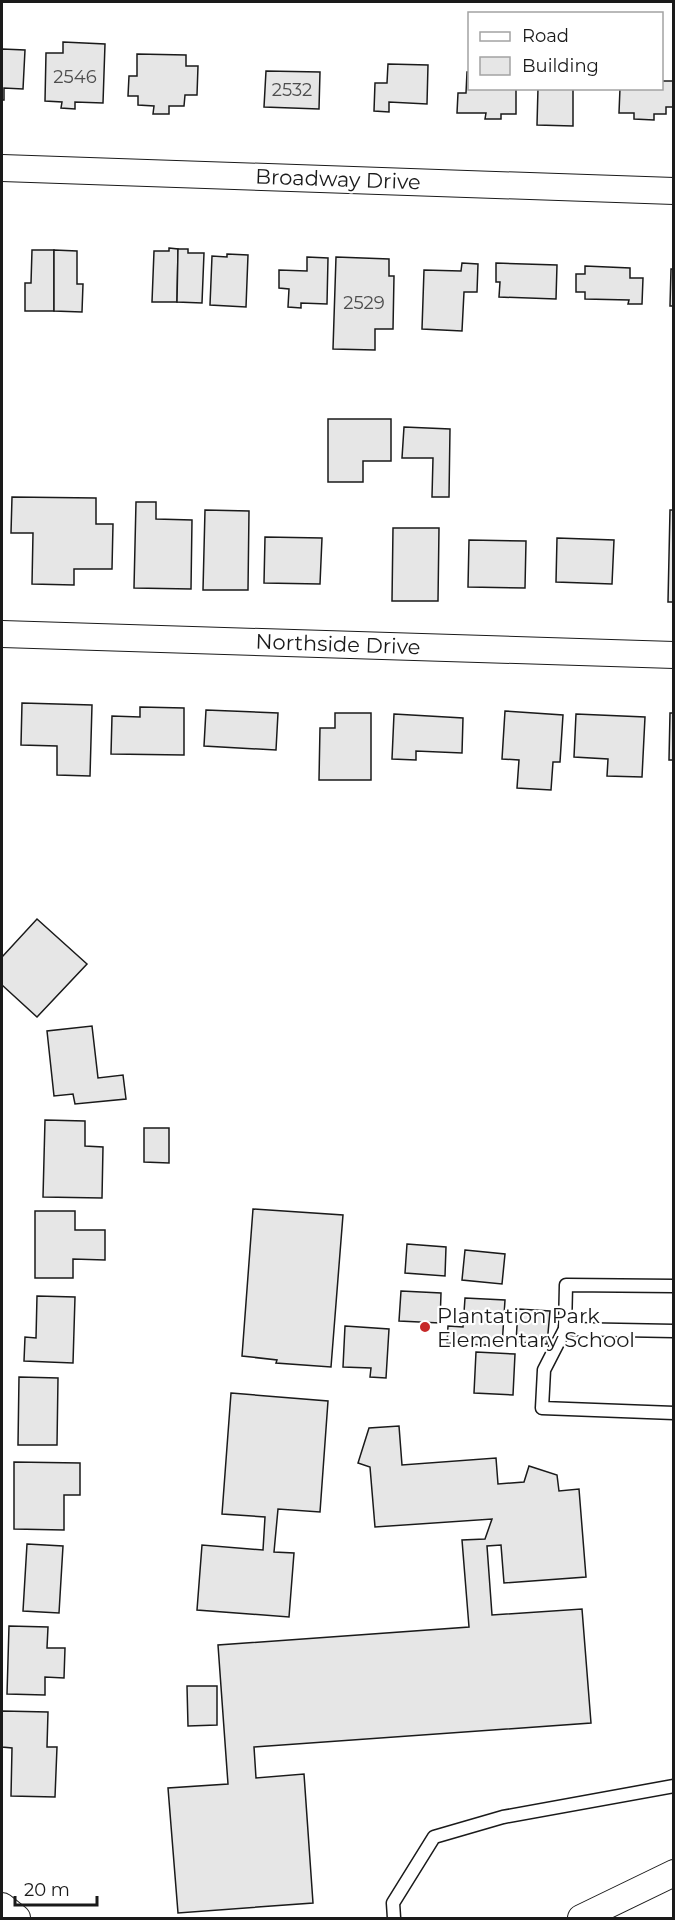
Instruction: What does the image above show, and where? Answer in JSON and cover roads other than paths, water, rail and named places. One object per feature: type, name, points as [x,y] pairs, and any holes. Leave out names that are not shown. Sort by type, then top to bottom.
[{"type":"street","name":"Broadway Drive","points":[[2,168],[674,191]]},
{"type":"street","name":"Northside Drive","points":[[2,634],[674,654]]},
{"type":"street","points":[[581,1918],[674,1873]]},
{"type":"street","points":[[2,1906],[17,1918]]},
{"type":"lane","points":[[674,1286],[566,1285],[565,1329],[544,1370],[542,1408],[674,1413]]},
{"type":"lane","points":[[565,1329],[674,1331]]},
{"type":"lane","points":[[394,1918],[393,1903],[434,1838],[503,1817],[674,1786]]},
{"type":"place","name":"Plantation Park Elementary School","points":[[425,1327]]}]
